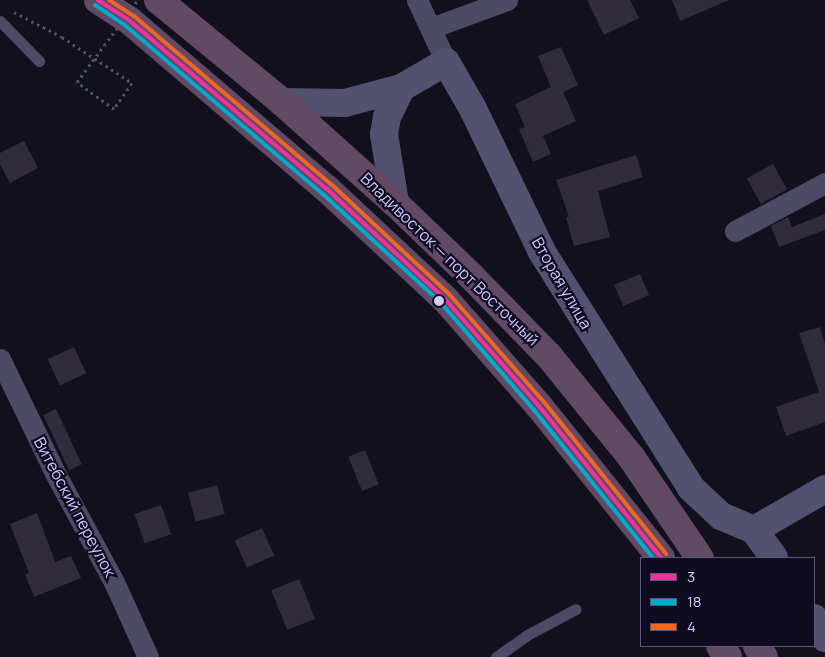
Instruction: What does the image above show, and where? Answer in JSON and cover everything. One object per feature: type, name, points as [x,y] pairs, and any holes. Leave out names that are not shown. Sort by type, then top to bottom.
[{"type":"highway","name":"Владивосток — порт Восточный","points":[[98,0],[130,21],[327,189],[445,299],[539,406],[660,557]]},
{"type":"highway","name":"Владивосток — порт Восточный","points":[[158,0],[282,102],[395,203],[471,276],[549,356],[631,457],[699,557]]},
{"type":"main road","points":[[282,102],[345,103],[401,88],[446,62]]},
{"type":"main road","name":"Вторая улица","points":[[446,62],[473,109],[546,259],[691,488],[721,516],[754,530]]},
{"type":"main road","points":[[395,203],[384,134],[387,117],[401,88]]},
{"type":"main road","points":[[773,557],[754,530],[825,489]]},
{"type":"main road","points":[[815,620],[825,638]]},
{"type":"street","name":"Вторая улица","points":[[417,0],[446,62]]},
{"type":"street","points":[[431,28],[507,0]]},
{"type":"street","points":[[734,231],[825,183]]},
{"type":"street","name":"Витебский переулок","points":[[0,359],[63,489],[114,582],[148,657]]},
{"type":"lane","points":[[0,21],[39,60]]},
{"type":"lane","points":[[496,657],[527,635],[576,609]]},
{"type":"path","points":[[9,9],[62,37],[132,83],[114,109],[77,82],[138,0]]},
{"type":"building","points":[[587,0],[630,0],[639,18],[604,35]]},
{"type":"building","points":[[672,0],[729,0],[680,21]]},
{"type":"building","points":[[561,47],[578,85],[563,92],[576,121],[543,136],[551,154],[533,162],[519,129],[525,127],[515,104],[551,87],[538,56]]},
{"type":"building","points":[[24,141],[38,168],[10,183],[0,164],[0,153]]},
{"type":"building","points":[[636,155],[643,177],[598,191],[610,237],[574,246],[566,217],[569,217],[556,180]]},
{"type":"building","points":[[773,164],[787,189],[761,204],[747,179]]},
{"type":"building","points":[[825,214],[825,230],[779,247],[771,226],[788,217],[792,227]]},
{"type":"building","points":[[640,274],[649,295],[623,306],[614,285]]},
{"type":"building","points":[[820,327],[825,344],[825,422],[786,436],[776,407],[819,392],[799,333]]},
{"type":"building","points":[[74,347],[86,373],[60,386],[48,359]]},
{"type":"building","points":[[56,409],[82,464],[69,470],[43,415]]},
{"type":"building","points":[[365,450],[379,484],[362,491],[348,457]]},
{"type":"building","points":[[217,485],[225,514],[196,522],[188,493]]},
{"type":"building","points":[[161,505],[171,534],[145,543],[135,514]]},
{"type":"building","points":[[37,513],[55,562],[71,556],[81,578],[34,597],[25,574],[29,573],[10,524]]},
{"type":"building","points":[[262,528],[274,555],[247,568],[235,540]]},
{"type":"building","points":[[299,579],[315,619],[287,630],[271,590]]},
{"type":"transit line","name":"3","points":[[98,0],[130,21],[327,189],[445,299],[539,406],[660,557]]},
{"type":"transit line","name":"4","points":[[109,0],[134,16],[331,184],[449,294],[544,402],[666,554]]},
{"type":"transit line","name":"18","points":[[95,5],[126,26],[323,194],[441,303],[534,410],[652,557]]}]
